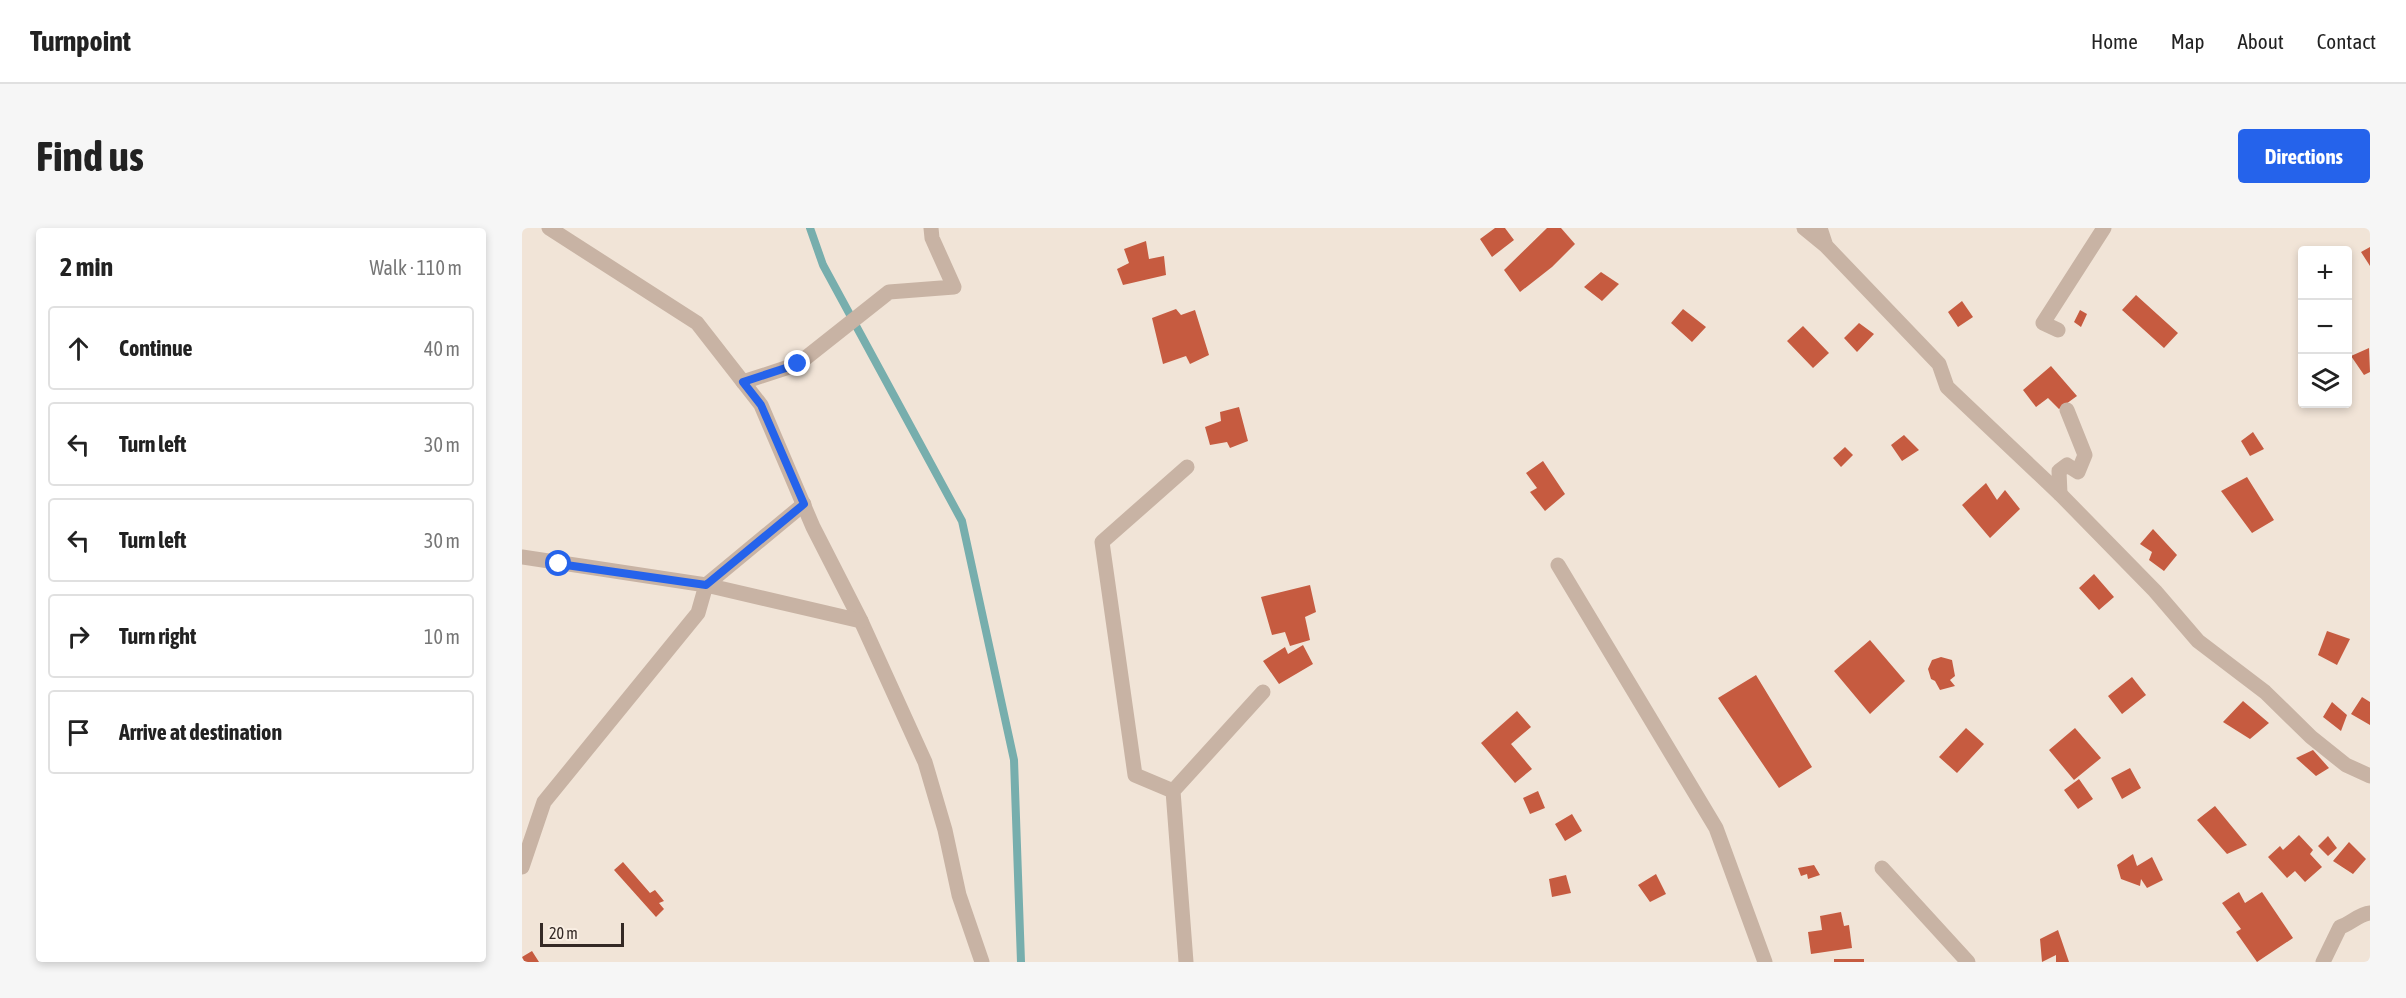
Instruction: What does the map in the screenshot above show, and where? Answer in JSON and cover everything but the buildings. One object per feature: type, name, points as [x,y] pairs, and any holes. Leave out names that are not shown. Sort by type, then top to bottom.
[{"type":"street","points":[[549,228],[697,323],[761,405],[804,504],[861,621],[925,762],[945,830],[960,895],[982,962]]},
{"type":"street","points":[[743,382],[798,364],[889,292],[954,287],[932,238],[932,228]]},
{"type":"street","points":[[1804,228],[1826,246],[1939,364],[1947,387],[2060,494],[2155,591],[2198,640],[2265,692],[2312,737],[2346,765],[2370,776]]},
{"type":"street","points":[[1820,228],[1826,246]]},
{"type":"street","points":[[2058,330],[2043,323],[2104,228]]},
{"type":"street","points":[[2060,494],[2059,471],[2067,465],[2078,472],[2085,454],[2067,410]]},
{"type":"street","points":[[1173,791],[1135,775],[1102,542],[1187,467]]},
{"type":"street","points":[[522,867],[544,802],[698,614],[706,585],[804,504]]},
{"type":"street","points":[[522,557],[706,585],[861,621]]},
{"type":"street","points":[[1558,565],[1716,828],[1765,962]]},
{"type":"street","points":[[1186,962],[1173,791],[1263,692]]},
{"type":"street","points":[[1882,868],[1968,962]]},
{"type":"street","points":[[2323,962],[2340,927],[2351,924],[2364,914],[2370,913]]},
{"type":"waterway","points":[[810,228],[823,265],[962,521],[1014,760],[1021,962]]},
{"type":"route","points":[[559,564],[706,585],[804,504],[761,405],[743,382],[798,364]]}]
